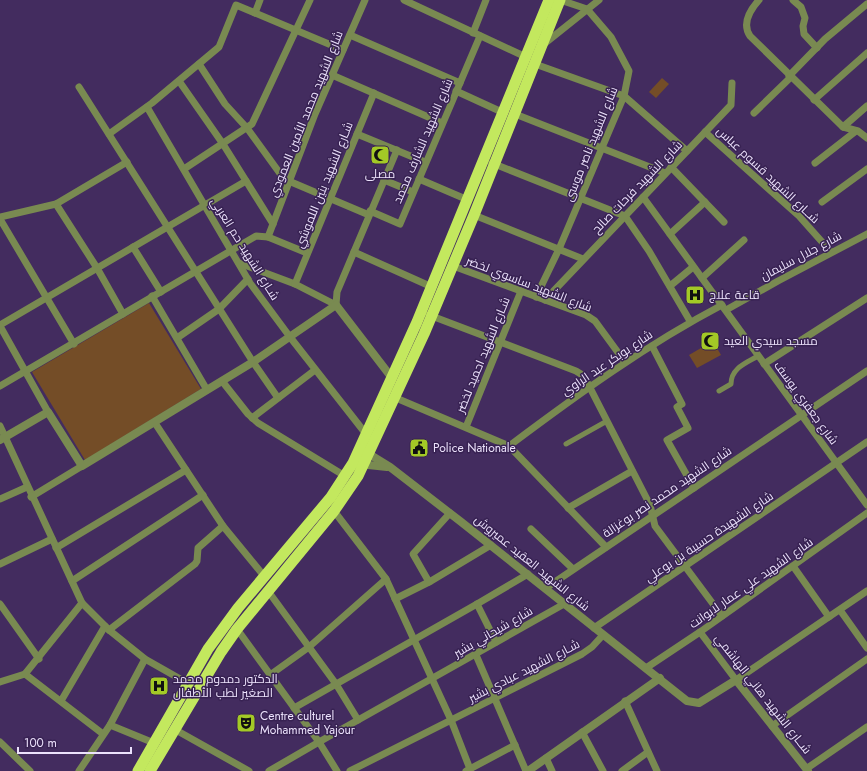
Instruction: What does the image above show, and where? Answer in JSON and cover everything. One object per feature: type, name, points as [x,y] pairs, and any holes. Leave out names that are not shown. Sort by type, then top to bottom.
[{"type":"highway","points":[[537,44],[549,0]]},
{"type":"highway","points":[[138,771],[150,765],[237,629],[334,511],[351,488],[358,464],[359,448],[392,378],[453,266],[474,215],[490,162],[530,60],[560,0]]},
{"type":"highway","points":[[150,765],[154,743],[208,649],[264,576],[331,497],[345,476],[369,454],[396,398],[426,314],[432,287],[468,200],[490,162]]},
{"type":"street","points":[[255,13],[260,0]]},
{"type":"street","points":[[184,169],[247,128],[255,119],[310,0]]},
{"type":"street","name":"شارع الشهيد محمد الأمين العمودي","points":[[268,237],[332,75],[365,0]]},
{"type":"street","points":[[404,0],[530,60],[624,96],[686,151]]},
{"type":"street","points":[[473,33],[486,0]]},
{"type":"street","name":"شارع الشهيد ناصر موسى","points":[[536,297],[560,249],[580,198],[624,96],[629,71],[611,37],[587,10],[576,2],[560,0]]},
{"type":"street","points":[[537,44],[587,10],[599,0]]},
{"type":"street","points":[[793,0],[801,7],[805,18],[803,26],[804,34],[817,48]]},
{"type":"street","points":[[756,1],[747,20],[746,28],[750,36],[843,127],[857,131],[867,138]]},
{"type":"street","points":[[754,113],[817,48],[867,4]]},
{"type":"street","points":[[109,134],[147,107],[219,47],[236,5],[343,50]]},
{"type":"street","points":[[350,35],[460,83]]},
{"type":"street","name":"شارع الشهيد الشارف محمد","points":[[369,213],[400,224],[425,162],[480,36]]},
{"type":"street","points":[[814,100],[867,53]]},
{"type":"street","points":[[199,64],[228,108],[247,128],[280,174],[289,181],[369,213]]},
{"type":"street","points":[[332,75],[442,123]]},
{"type":"street","points":[[179,81],[222,144],[273,224]]},
{"type":"street","name":"شارع الشهيد فرحات صالح","points":[[545,300],[731,105],[732,83]]},
{"type":"street","points":[[79,87],[219,309],[278,398]]},
{"type":"street","points":[[456,91],[665,173]]},
{"type":"street","name":"شـارع الشهيد بنين اللموشي","points":[[294,284],[374,93]]},
{"type":"street","points":[[843,127],[867,106]]},
{"type":"street","name":"شـارع الشهيد حم العربي","points":[[147,107],[248,279],[315,370],[366,434]]},
{"type":"street","points":[[815,163],[857,131]]},
{"type":"street","name":"شــارع الشهيد قسوم عباس","points":[[705,132],[799,216],[831,252]]},
{"type":"street","points":[[357,134],[425,162]]},
{"type":"street","points":[[31,497],[155,423],[253,362],[336,304],[337,292],[369,213],[397,150]]},
{"type":"street","points":[[74,344],[1,216],[56,204],[127,162]]},
{"type":"street","points":[[490,162],[625,216],[670,286],[690,321]]},
{"type":"street","points":[[671,167],[724,222]]},
{"type":"street","points":[[822,202],[867,169]]},
{"type":"street","points":[[419,179],[468,200]]},
{"type":"street","points":[[384,180],[413,192]]},
{"type":"street","points":[[82,466],[48,412],[0,326],[246,181]]},
{"type":"street","name":"شارع جعفري يوسف","points":[[643,197],[867,505]]},
{"type":"street","points":[[670,234],[705,202]]},
{"type":"street","points":[[56,204],[97,268],[123,314]]},
{"type":"street","points":[[474,215],[583,259]]},
{"type":"street","name":"شارع جلال سليمان","points":[[724,308],[867,234]]},
{"type":"street","points":[[0,386],[256,236],[268,237],[307,253]]},
{"type":"street","points":[[702,278],[744,240]]},
{"type":"street","points":[[133,247],[161,292]]},
{"type":"street","points":[[354,252],[432,287]]},
{"type":"street","points":[[239,264],[294,284],[336,304],[392,378]]},
{"type":"street","name":"شارع الشهيد ساسوي لخضر","points":[[453,266],[586,315],[595,321],[625,362]]},
{"type":"street","points":[[670,286],[694,267]]},
{"type":"street","points":[[177,338],[219,309],[248,279]]},
{"type":"street","name":"شـارع الشهيد احميد لخضر","points":[[466,427],[521,291]]},
{"type":"street","points":[[152,296],[207,390]]},
{"type":"street","points":[[764,364],[867,298]]},
{"type":"street","name":"شارع بوبكر عبد الراوي","points":[[509,446],[590,385],[625,362],[690,321],[724,308]]},
{"type":"street","points":[[426,314],[576,371],[584,376],[590,385],[650,505],[655,526],[722,616]]},
{"type":"street","points":[[652,346],[682,404],[677,407],[688,428],[666,440],[694,488]]},
{"type":"street","points":[[719,391],[731,384],[731,377],[735,370],[758,356]]},
{"type":"street","points":[[252,418],[315,370]]},
{"type":"street","name":"شارع الشهيد محمد نصر بوغزالة","points":[[546,588],[867,371]]},
{"type":"street","points":[[222,381],[252,418],[345,476]]},
{"type":"street","points":[[396,398],[509,446],[606,547]]},
{"type":"street","points":[[3,439],[48,412]]},
{"type":"street","points":[[566,444],[607,421]]},
{"type":"street","points":[[155,423],[223,526],[264,576]]},
{"type":"street","points":[[0,426],[3,439],[82,603],[107,628],[144,659],[189,684]]},
{"type":"street","name":"شارع الشهيدة حسيبة بن بوعلي","points":[[594,628],[867,442]]},
{"type":"street","name":"شارع الشهيد العقيد عميروش","points":[[359,448],[390,467],[450,513],[688,701],[699,703],[736,680]]},
{"type":"street","points":[[358,464],[390,467]]},
{"type":"street","points":[[56,548],[186,470]]},
{"type":"street","points":[[568,508],[632,471]]},
{"type":"street","points":[[0,499],[27,487]]},
{"type":"street","points":[[72,581],[203,495]]},
{"type":"street","points":[[334,511],[386,579],[451,720],[468,770],[515,746]]},
{"type":"street","points":[[429,582],[413,554],[450,513]]},
{"type":"street","name":"شارع الشهيد علي عمار لابوانت","points":[[646,668],[700,632],[867,513]]},
{"type":"street","points":[[61,701],[107,628],[195,564],[197,561],[198,548],[223,526]]},
{"type":"street","points":[[531,529],[573,569]]},
{"type":"street","points":[[0,564],[52,539]]},
{"type":"street","points":[[395,599],[429,582],[491,545]]},
{"type":"street","points":[[793,566],[829,617]]},
{"type":"street","points":[[294,708],[528,574]]},
{"type":"street","points":[[270,675],[309,647],[386,579]]},
{"type":"street","points":[[268,591],[336,684],[358,720]]},
{"type":"street","points":[[736,680],[867,591]]},
{"type":"street","points":[[0,682],[25,674],[82,603]]},
{"type":"street","points":[[0,604],[39,658]]},
{"type":"street","points":[[477,604],[496,642]]},
{"type":"street","name":"شارع شيحاني بشير","points":[[269,771],[564,604]]},
{"type":"street","points":[[840,610],[867,648]]},
{"type":"street","points":[[237,629],[319,742],[338,771]]},
{"type":"street","name":"شــارع الشهيد هاني الهاشمي","points":[[700,632],[807,770]]},
{"type":"street","name":"شـارع الشهيد عبادي بشير","points":[[350,771],[582,654],[592,647],[603,635]]},
{"type":"street","points":[[476,655],[527,771],[660,678]]},
{"type":"street","points":[[79,771],[110,724],[144,659]]},
{"type":"street","points":[[772,726],[867,660]]},
{"type":"street","points":[[25,674],[103,734]]},
{"type":"street","points":[[626,701],[657,771]]},
{"type":"street","points":[[110,724],[154,743]]},
{"type":"street","points":[[807,770],[867,727]]},
{"type":"street","points":[[174,729],[249,771]]},
{"type":"street","points":[[582,732],[603,771]]},
{"type":"street","points":[[0,742],[30,771]]},
{"type":"street","points":[[622,771],[648,752]]},
{"type":"street","points":[[546,758],[552,771]]},
{"type":"shaded area","points":[[662,78],[669,84],[656,98],[649,92]]},
{"type":"shaded area","points":[[149,303],[201,389],[85,460],[32,372]]},
{"type":"shaded area","points":[[713,341],[721,355],[697,368],[689,355]]},
{"type":"place","name":"مصلى","points":[[380,155]]},
{"type":"place","name":"قاعة علاج","points":[[695,295]]},
{"type":"place","name":"مسجد سيدي العيد","points":[[710,341]]},
{"type":"place","name":"Police Nationale","points":[[419,448]]},
{"type":"place","name":"الدكتور دمدوم محمد الصغير لطب الأطفال","points":[[159,686]]},
{"type":"place","name":"Centre culturel Mohammed Yajour","points":[[246,723]]}]
